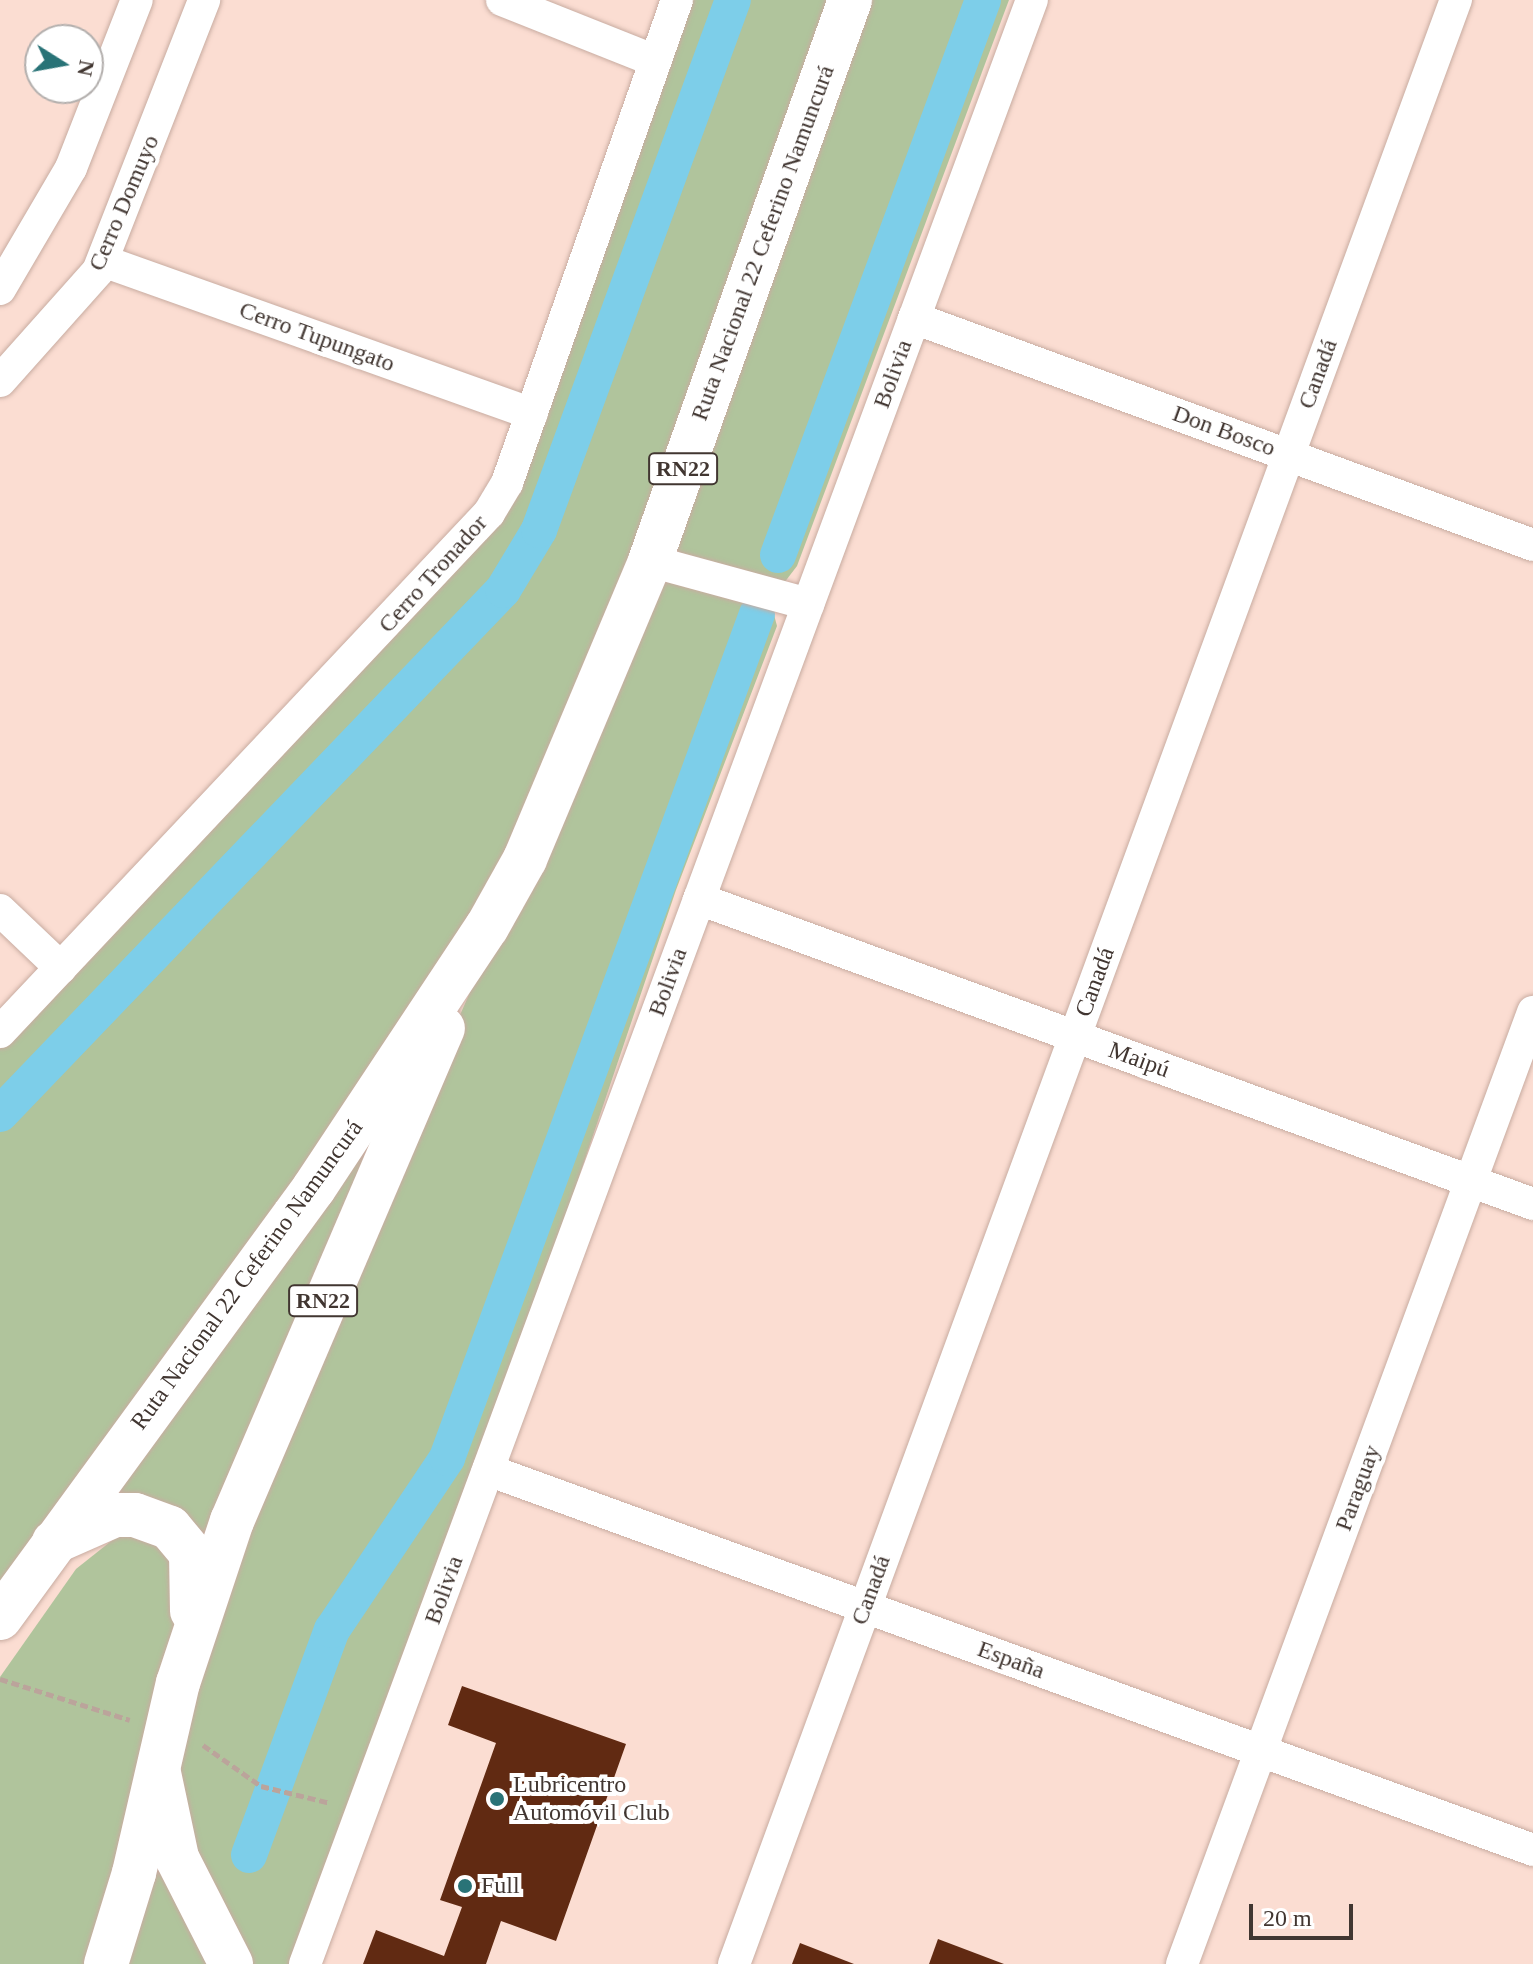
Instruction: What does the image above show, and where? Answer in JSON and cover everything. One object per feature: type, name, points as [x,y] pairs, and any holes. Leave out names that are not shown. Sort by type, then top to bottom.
[{"type":"main road","name":"Ruta Nacional 22 Ceferino Namuncurá","points":[[106,1964],[164,1752],[178,1683],[232,1521],[287,1384],[487,927],[565,771],[650,561],[850,0]]},
{"type":"main road","name":"Ruta Nacional 22 Ceferino Namuncurá","points":[[0,1618],[314,1188],[487,927]]},
{"type":"main road","points":[[52,1543],[115,1515],[149,1519],[181,1538],[194,1573],[178,1683]]},
{"type":"main road","points":[[164,1752],[177,1858],[231,1964]]},
{"type":"street","points":[[0,289],[71,168],[137,0]]},
{"type":"street","name":"Cerro Domuyo","points":[[0,381],[64,313],[103,261],[204,0]]},
{"type":"street","points":[[502,0],[655,61]]},
{"type":"street","name":"Cerro Tronador","points":[[0,1032],[471,537],[507,483],[677,0]]},
{"type":"street","name":"Bolivia","points":[[305,1964],[1032,0]]},
{"type":"street","name":"Canadá","points":[[734,1964],[1456,0]]},
{"type":"street","name":"Cerro Tupungato","points":[[103,261],[532,414]]},
{"type":"street","name":"Don Bosco","points":[[914,318],[1533,545]]},
{"type":"street","points":[[650,561],[808,604]]},
{"type":"street","name":"Maipú","points":[[699,899],[1533,1204]]},
{"type":"street","points":[[0,910],[61,968]]},
{"type":"street","name":"Paraguay","points":[[1182,1964],[1533,1012]]},
{"type":"street","name":"España","points":[[488,1470],[1533,1850]]},
{"type":"path","points":[[0,1679],[164,1752],[210,1748],[261,1786],[362,1810]]},
{"type":"green space","points":[[687,0],[836,0],[634,558],[511,855],[306,1183],[0,1595],[0,1049],[492,530]]},
{"type":"green space","points":[[861,0],[1009,0],[797,566],[784,583],[682,558],[676,549]]},
{"type":"green space","points":[[667,581],[772,607],[777,626],[676,890],[481,1467],[294,1964],[244,1964],[198,1886],[168,1772],[306,1364],[497,931],[658,585]]},
{"type":"green space","points":[[397,1067],[328,1273],[195,1554],[77,1514]]},
{"type":"green space","points":[[120,1534],[164,1535],[187,1576],[97,1964],[0,1964],[0,1677],[76,1569]]},
{"type":"green space","points":[[153,1845],[223,1964],[121,1964]]},
{"type":"building","points":[[462,1686],[626,1744],[556,1941],[501,1921],[486,1964],[363,1964],[376,1930],[444,1956],[462,1907],[440,1900],[496,1743],[448,1725]]},
{"type":"building","points":[[938,1939],[1004,1964],[929,1964]]},
{"type":"building","points":[[800,1943],[854,1964],[792,1964]]},
{"type":"waterway","points":[[0,1114],[503,590],[539,530],[733,0]]},
{"type":"waterway","points":[[778,555],[983,0]]},
{"type":"waterway","points":[[249,1855],[332,1630],[447,1458],[757,614]]},
{"type":"place","name":"Lubricentro Automóvil Club","points":[[497,1799]]},
{"type":"place","name":"Full","points":[[465,1886]]}]
